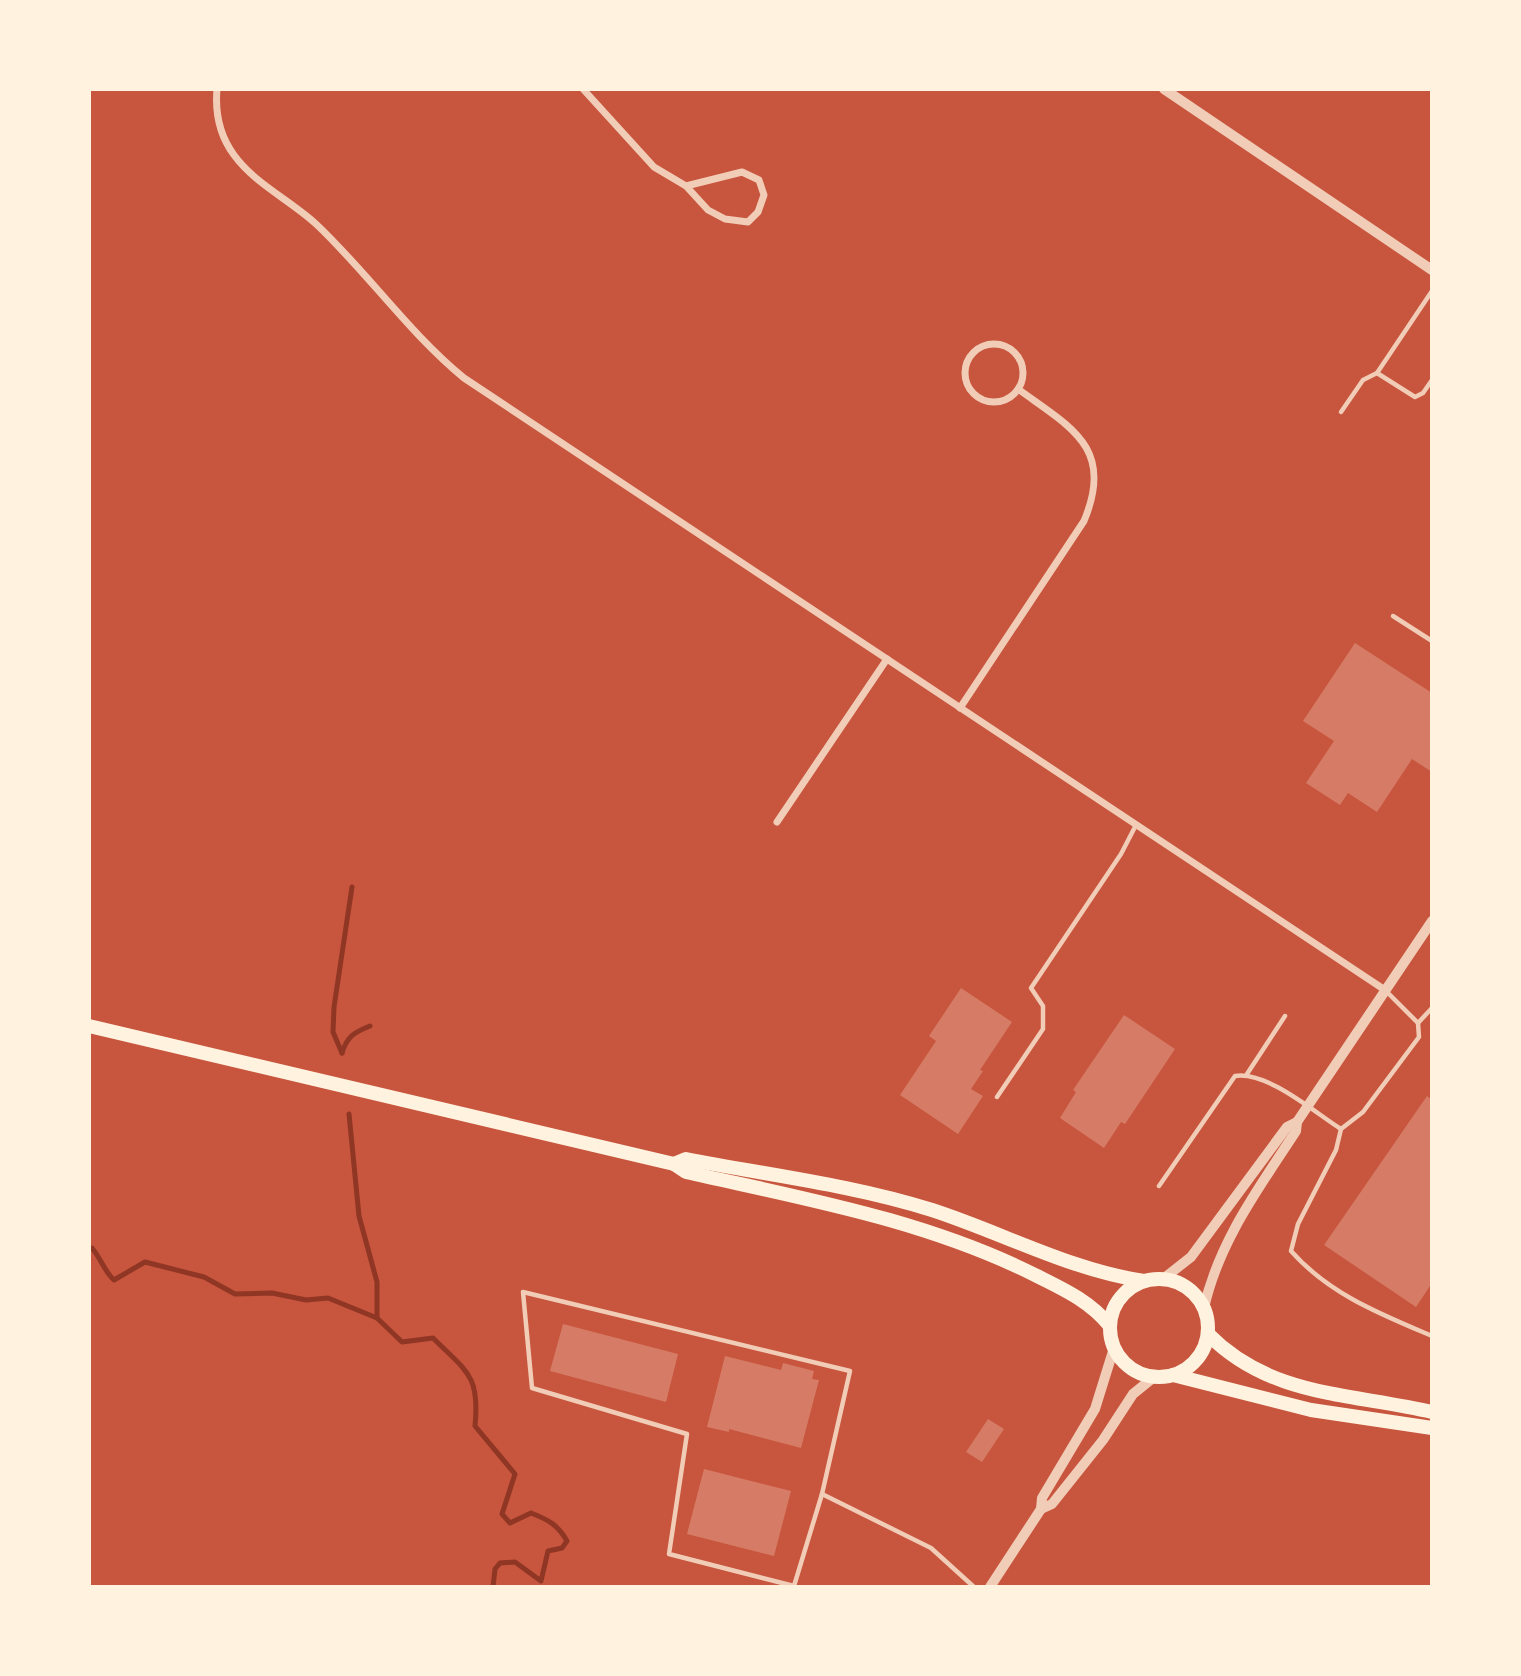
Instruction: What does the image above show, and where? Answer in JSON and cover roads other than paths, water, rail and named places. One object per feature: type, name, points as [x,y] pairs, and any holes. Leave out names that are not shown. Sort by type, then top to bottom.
[{"type":"highway","points":[[89,1026],[674,1164],[686,1172],[865,1212],[951,1239],[1069,1292],[1092,1307],[1110,1326]]},
{"type":"highway","points":[[674,1164],[687,1159],[889,1198],[959,1219],[1068,1261],[1144,1281],[1163,1279],[1183,1285],[1204,1308],[1208,1334],[1205,1345],[1193,1364],[1173,1375]]},
{"type":"highway","points":[[1144,1281],[1120,1298],[1110,1326],[1114,1348],[1134,1371],[1154,1377],[1173,1375],[1311,1410],[1432,1428]]},
{"type":"highway","points":[[1208,1334],[1240,1362],[1277,1381],[1432,1412]]},
{"type":"street","points":[[217,89],[218,119],[234,154],[247,170],[315,223],[434,354],[464,379],[1385,990]]},
{"type":"street","points":[[583,89],[654,167],[686,186],[708,210],[725,219],[748,222],[758,212],[764,195],[758,180],[742,172],[686,186]]},
{"type":"street","points":[[1164,89],[1432,270]]},
{"type":"street","points":[[990,344],[1008,348],[1021,362],[1023,371],[1018,389],[1011,396],[993,402],[975,396],[969,389],[965,370],[973,353],[990,344]]},
{"type":"street","points":[[960,708],[1084,521],[1092,503],[1093,467],[1078,433],[1018,389]]},
{"type":"street","points":[[777,822],[887,659]]},
{"type":"street","points":[[1204,1308],[1226,1240],[1296,1131],[1297,1122],[1432,921]]},
{"type":"street","points":[[1163,1279],[1191,1257],[1287,1126],[1297,1122]]},
{"type":"street","points":[[990,1587],[1041,1509],[1042,1498],[1095,1409],[1114,1348]]},
{"type":"street","points":[[1041,1509],[1052,1504],[1103,1440],[1133,1395],[1154,1377]]},
{"type":"lane","points":[[1341,412],[1363,380],[1377,373],[1432,291]]},
{"type":"lane","points":[[1377,373],[1415,397],[1423,393],[1432,380]]},
{"type":"lane","points":[[1393,616],[1432,641]]},
{"type":"lane","points":[[997,1097],[1043,1029],[1043,1006],[1031,988],[1121,854],[1136,824]]},
{"type":"lane","points":[[1385,990],[1418,1023],[1419,1037],[1363,1112],[1341,1129],[1335,1150],[1298,1224],[1291,1251],[1306,1268],[1355,1303],[1432,1336]]},
{"type":"lane","points":[[1418,1023],[1432,1008]]},
{"type":"lane","points":[[1247,1074],[1285,1016]]},
{"type":"lane","points":[[1159,1186],[1235,1076],[1247,1074],[1262,1079],[1341,1129]]},
{"type":"lane","points":[[523,1292],[850,1371],[822,1494],[794,1586],[669,1554],[687,1434],[532,1388],[523,1292]]},
{"type":"lane","points":[[822,1494],[931,1548],[974,1587]]},
{"type":"waterway","points":[[342,1053],[333,1032],[334,1007],[352,887]]},
{"type":"waterway","points":[[342,1053],[352,1035],[370,1026]]},
{"type":"waterway","points":[[349,1114],[359,1216],[377,1282],[377,1318]]},
{"type":"waterway","points":[[89,1249],[92,1248],[114,1280],[145,1262],[204,1277],[235,1294],[272,1293],[306,1300],[328,1298],[377,1318],[402,1342],[433,1338],[469,1376],[475,1396],[475,1426],[515,1474],[502,1514],[510,1523],[531,1513],[556,1527],[567,1541],[562,1548],[548,1551],[541,1581],[515,1562],[500,1563],[495,1569],[493,1587]]}]
